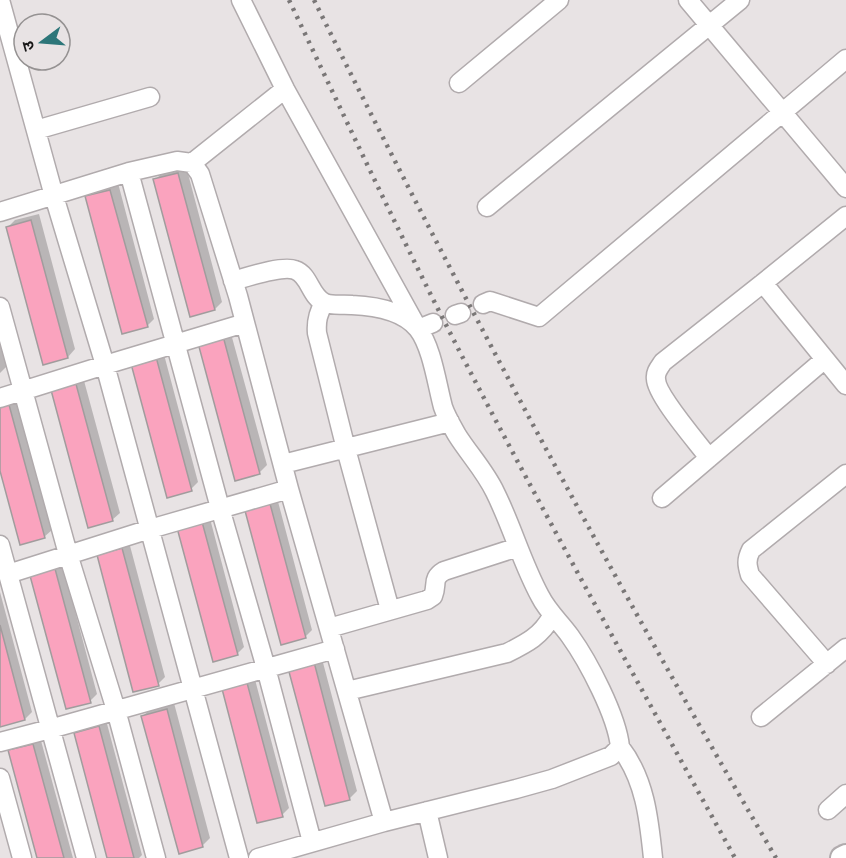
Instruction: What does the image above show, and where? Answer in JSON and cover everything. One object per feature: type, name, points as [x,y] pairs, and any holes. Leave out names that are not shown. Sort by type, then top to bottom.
[{"type":"street","points":[[241,0],[285,89],[426,326],[427,346],[444,410],[494,489],[540,597],[583,656],[605,699],[619,734],[620,747],[629,759],[643,793],[651,832],[653,858]]},
{"type":"street","points":[[459,83],[559,0]]},
{"type":"street","points":[[688,0],[846,188]]},
{"type":"street","points":[[487,207],[740,0]]},
{"type":"street","points":[[1,6],[54,196],[105,364],[239,858]]},
{"type":"street","points":[[483,304],[490,301],[539,317],[846,59]]},
{"type":"street","points":[[0,212],[129,172],[177,161],[192,163],[285,89]]},
{"type":"street","points":[[36,130],[150,97]]},
{"type":"street","points":[[192,163],[200,174],[233,281],[289,489],[384,822]]},
{"type":"street","points":[[129,172],[312,842]]},
{"type":"street","points":[[709,458],[661,394],[656,381],[657,372],[663,362],[846,216]]},
{"type":"street","points":[[233,281],[287,268],[296,270],[302,275],[317,298],[324,303],[374,306],[426,326]]},
{"type":"street","points":[[763,283],[846,385]]},
{"type":"street","points":[[324,303],[316,321],[317,333],[390,610]]},
{"type":"street","points":[[0,307],[69,554],[116,710],[156,858]]},
{"type":"street","points":[[0,398],[245,323]]},
{"type":"street","points":[[662,498],[825,359]]},
{"type":"street","points":[[283,464],[450,422]]},
{"type":"street","points":[[827,664],[750,575],[747,558],[751,550],[846,474]]},
{"type":"street","points":[[8,574],[150,529],[289,489]]},
{"type":"street","points":[[0,545],[86,858]]},
{"type":"street","points":[[329,628],[427,600],[433,597],[437,575],[444,570],[518,547]]},
{"type":"street","points":[[347,691],[507,653],[537,636],[552,616]]},
{"type":"street","points":[[761,717],[846,648]]},
{"type":"street","points":[[0,742],[335,649]]},
{"type":"street","points":[[258,858],[384,822],[552,779],[611,756],[620,747]]},
{"type":"street","points":[[0,778],[22,858]]},
{"type":"street","points":[[828,810],[846,794]]},
{"type":"street","points":[[426,811],[438,858]]},
{"type":"building","points":[[178,173],[215,310],[190,317],[153,179]]},
{"type":"building","points":[[110,190],[148,327],[122,334],[85,196]]},
{"type":"building","points":[[31,220],[68,358],[43,365],[6,227]]},
{"type":"building","points":[[223,336],[260,474],[235,481],[198,343]]},
{"type":"building","points":[[155,353],[192,491],[167,498],[130,360]]},
{"type":"building","points":[[76,384],[113,521],[88,528],[51,390]]},
{"type":"building","points":[[8,401],[45,538],[20,545],[0,471],[0,403]]},
{"type":"building","points":[[269,500],[306,638],[281,645],[244,507]]},
{"type":"building","points":[[201,518],[238,655],[213,662],[176,524]]},
{"type":"building","points":[[122,548],[159,686],[133,692],[97,555]]},
{"type":"building","points":[[54,565],[91,703],[66,709],[29,572]]},
{"type":"building","points":[[0,625],[25,720],[0,727]]},
{"type":"building","points":[[314,662],[350,800],[325,806],[288,668]]},
{"type":"building","points":[[246,679],[283,817],[257,823],[221,685]]},
{"type":"building","points":[[167,709],[203,847],[179,854],[141,716]]},
{"type":"building","points":[[99,726],[134,858],[107,858],[74,733]]},
{"type":"building","points":[[33,744],[64,858],[37,858],[8,750]]},
{"type":"railway","points":[[289,0],[396,225],[463,358],[563,547],[735,858]]},
{"type":"railway","points":[[314,0],[480,326],[655,647],[776,858]]}]
